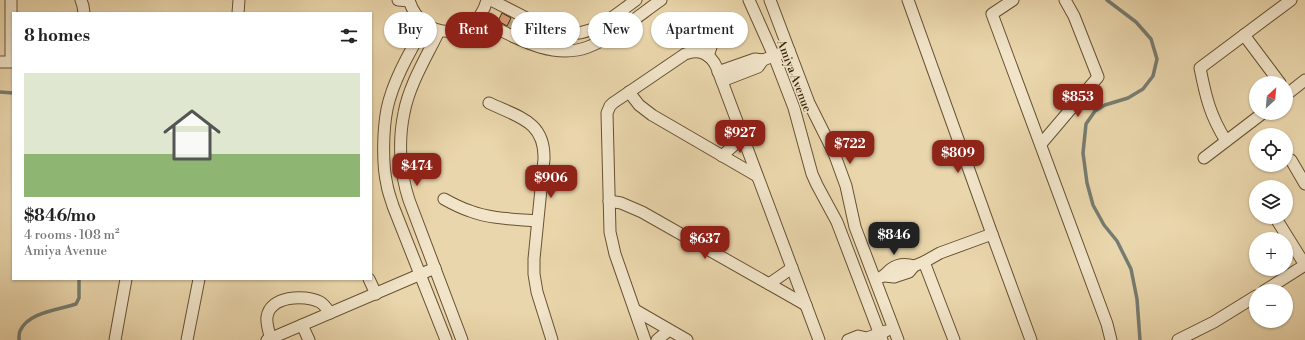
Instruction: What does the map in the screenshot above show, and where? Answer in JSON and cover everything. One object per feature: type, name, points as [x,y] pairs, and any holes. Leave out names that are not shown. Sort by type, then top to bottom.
[{"type":"street","points":[[0,62],[11,62],[11,0]]},
{"type":"street","points":[[81,0],[84,6],[84,12]]},
{"type":"street","points":[[238,12],[239,0]]},
{"type":"street","points":[[405,0],[413,12]]},
{"type":"street","points":[[483,12],[487,0]]},
{"type":"street","points":[[491,0],[513,12]]},
{"type":"street","points":[[580,34],[598,27],[636,0]]},
{"type":"street","points":[[546,48],[553,50],[576,50],[587,48],[614,33],[660,0]]},
{"type":"street","name":"Amiya Avenue","points":[[770,0],[809,103],[834,153],[846,186],[855,227],[880,277],[898,340]]},
{"type":"street","points":[[908,0],[992,234],[1032,340]]},
{"type":"street","points":[[1013,0],[992,14],[1107,324],[1111,340]]},
{"type":"street","points":[[1041,144],[1098,77],[1074,16],[1064,0]]},
{"type":"street","points":[[1226,141],[1212,115],[1206,99],[1200,68],[1291,0]]},
{"type":"street","name":"Amiya Avenue","points":[[752,1],[798,121],[812,174],[820,192],[837,222],[881,337]]},
{"type":"street","points":[[762,30],[779,23]]},
{"type":"street","points":[[695,51],[697,34],[707,30],[714,38],[708,56]]},
{"type":"street","points":[[445,32],[439,31],[410,94],[404,111],[401,162],[403,182],[409,200],[462,340]]},
{"type":"street","points":[[1244,35],[1275,76]]},
{"type":"street","points":[[413,48],[394,88],[387,108],[384,163],[387,186],[393,206],[446,340]]},
{"type":"street","points":[[720,76],[758,67],[763,60],[789,50]]},
{"type":"street","points":[[646,340],[614,254],[610,232],[607,113],[610,106],[685,54],[695,51],[704,53],[715,63],[819,340]]},
{"type":"street","points":[[1293,89],[1305,80]]},
{"type":"street","points":[[630,92],[639,105],[648,113],[757,176]]},
{"type":"street","points":[[489,103],[532,124],[542,139],[544,159],[537,221],[534,274],[537,292],[552,340]]},
{"type":"street","points":[[1204,158],[1254,120]]},
{"type":"street","points":[[722,156],[742,136]]},
{"type":"street","points":[[1293,163],[1305,184]]},
{"type":"street","points":[[444,199],[471,212],[490,216],[537,221]]},
{"type":"street","points":[[609,201],[621,203],[642,212],[806,305]]},
{"type":"street","points":[[1275,284],[1305,265],[1279,224]]},
{"type":"street","points":[[861,284],[880,277],[891,269],[906,264],[919,264],[940,253],[992,234]]},
{"type":"street","points":[[919,264],[954,340]]},
{"type":"street","points":[[330,313],[325,306],[312,299],[293,298],[279,301],[269,312],[267,318],[269,339],[376,294],[435,268]]},
{"type":"street","points":[[770,284],[792,268]]},
{"type":"street","points":[[115,340],[126,280]]},
{"type":"street","points":[[188,340],[199,280]]},
{"type":"street","points":[[369,280],[376,294]]},
{"type":"street","points":[[1178,340],[1214,322],[1249,300]]},
{"type":"street","points":[[635,310],[687,340]]},
{"type":"street","points":[[302,325],[309,340]]},
{"type":"street","points":[[848,340],[858,336],[866,339],[881,337],[894,328]]},
{"type":"street","points":[[657,340],[668,330]]},
{"type":"building","points":[[503,14],[511,18],[507,26],[503,24]]},
{"type":"waterway","points":[[1107,0],[1136,22],[1151,39],[1157,59],[1153,76],[1143,89],[1128,98],[1105,105],[1095,111],[1086,124],[1083,153],[1087,183],[1093,205],[1104,225],[1117,241],[1131,269],[1137,299],[1140,340]]},
{"type":"waterway","points":[[0,92],[12,93]]},
{"type":"waterway","points":[[19,340],[20,331],[30,320],[45,313],[76,304],[79,298],[79,280]]}]
